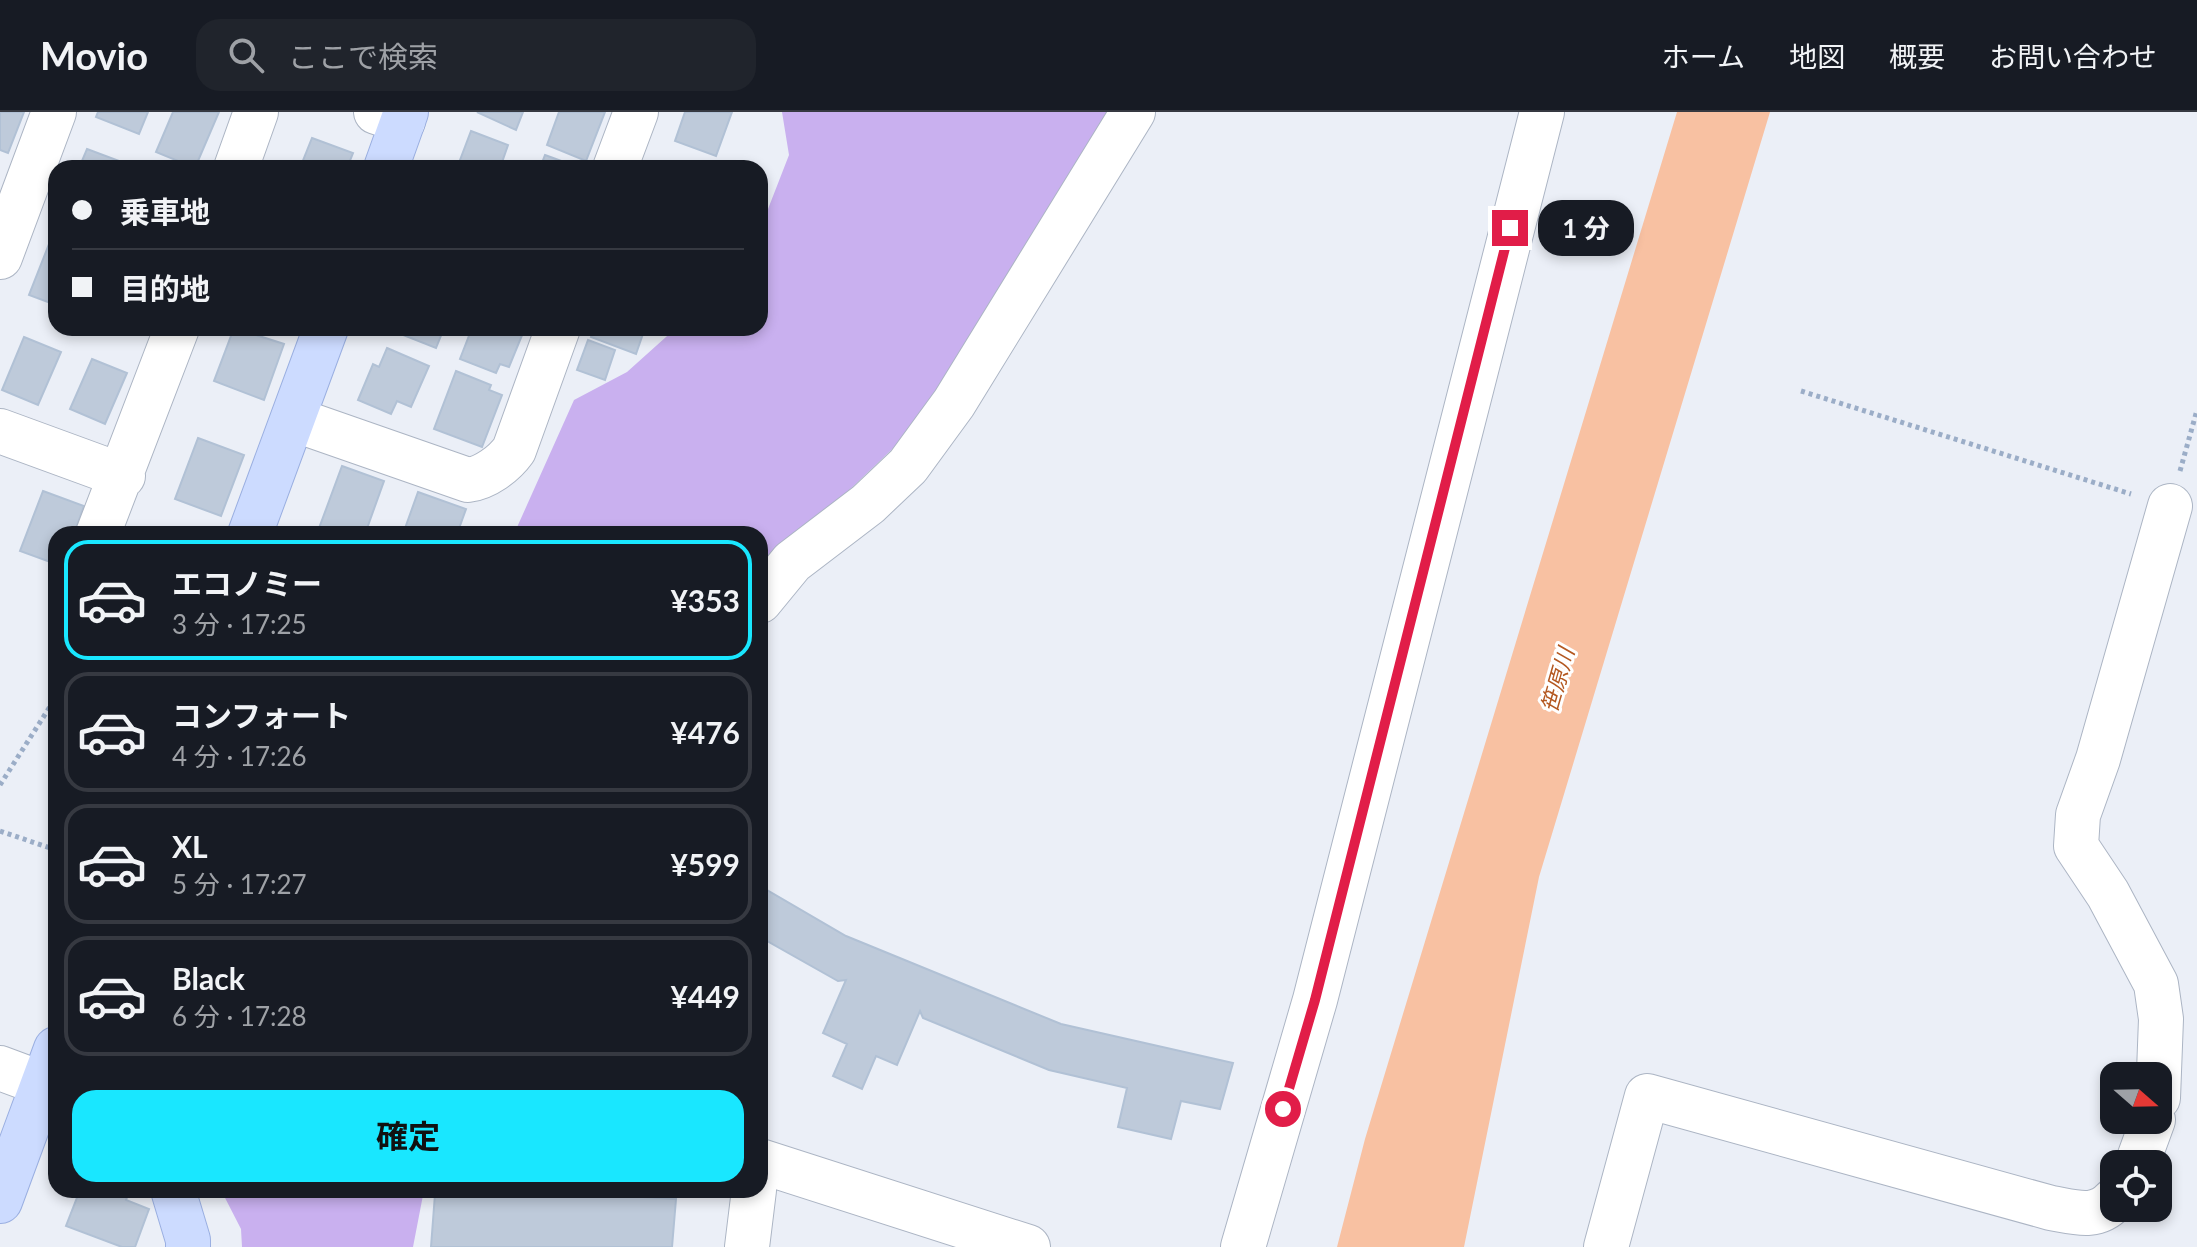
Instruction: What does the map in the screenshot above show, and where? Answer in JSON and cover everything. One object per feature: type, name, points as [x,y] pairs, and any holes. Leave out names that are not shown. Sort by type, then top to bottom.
[{"type":"street","points":[[0,257],[54,112]]},
{"type":"street","points":[[239,160],[256,112]]},
{"type":"street","points":[[618,160],[636,112]]},
{"type":"street","points":[[768,591],[792,562],[868,504],[908,466],[954,403],[1133,112]]},
{"type":"street","points":[[1243,1247],[1315,1000],[1542,112]]},
{"type":"street","points":[[387,160],[395,115]]},
{"type":"street","points":[[101,526],[174,336]]},
{"type":"street","points":[[253,526],[323,336]]},
{"type":"street","points":[[293,419],[475,480],[506,461],[514,450],[555,336]]},
{"type":"street","points":[[0,431],[123,476]]},
{"type":"street","points":[[2159,1062],[2161,1019],[2156,984],[2108,894],[2076,846],[2078,815],[2098,759],[2170,506]]},
{"type":"street","points":[[0,1068],[48,1074]]},
{"type":"street","points":[[0,1201],[48,1085]]},
{"type":"street","points":[[1606,1247],[1647,1096],[2051,1208],[2086,1214],[2100,1211]]},
{"type":"street","points":[[768,1164],[1028,1247]]},
{"type":"street","points":[[175,1198],[188,1247]]},
{"type":"street","points":[[747,1247],[753,1198]]},
{"type":"path","points":[[1801,391],[2170,506],[2197,410]]},
{"type":"path","points":[[0,785],[48,710]]},
{"type":"path","points":[[0,831],[48,847]]},
{"type":"shaded area","points":[[782,112],[1114,112],[929,414],[799,538],[768,573],[768,526],[518,526],[574,400],[627,372],[667,336],[768,336],[768,209],[789,155]]},
{"type":"shaded area","points":[[225,1198],[422,1198],[413,1247],[242,1247],[241,1229]]},
{"type":"water","name":"笹原川","points":[[1677,112],[1770,112],[1539,877],[1464,1247],[1337,1247],[1365,1139]]},
{"type":"building","points":[[0,112],[24,112],[8,153],[0,150]]},
{"type":"building","points":[[98,112],[148,112],[139,134],[96,117]]},
{"type":"building","points":[[173,112],[219,112],[198,160],[176,160],[156,152]]},
{"type":"building","points":[[477,112],[523,112],[516,130]]},
{"type":"building","points":[[559,112],[605,112],[586,160],[547,145]]},
{"type":"building","points":[[685,112],[732,112],[716,156],[675,141]]},
{"type":"building","points":[[471,131],[508,145],[503,160],[460,160]]},
{"type":"building","points":[[312,138],[353,153],[350,160],[303,160]]},
{"type":"building","points":[[87,149],[117,160],[82,160]]},
{"type":"building","points":[[48,247],[48,302],[29,295]]},
{"type":"building","points":[[231,336],[259,336],[284,344],[264,400],[214,381]]},
{"type":"building","points":[[406,336],[441,336],[436,348]]},
{"type":"building","points":[[469,336],[522,336],[509,367],[500,364],[496,373],[460,359]]},
{"type":"building","points":[[591,336],[642,336],[636,354]]},
{"type":"building","points":[[24,337],[61,352],[38,405],[2,390]]},
{"type":"building","points":[[588,340],[615,350],[605,380],[577,370]]},
{"type":"building","points":[[387,348],[429,366],[411,407],[397,401],[391,414],[358,400],[373,364],[379,367]]},
{"type":"building","points":[[92,359],[127,373],[105,424],[70,409]]},
{"type":"building","points":[[456,371],[491,385],[489,390],[502,395],[482,447],[434,429]]},
{"type":"building","points":[[198,438],[244,455],[221,516],[175,499]]},
{"type":"building","points":[[342,466],[384,481],[368,526],[320,526]]},
{"type":"building","points":[[43,491],[84,506],[77,526],[48,526],[48,561],[20,551]]},
{"type":"building","points":[[418,492],[466,509],[460,526],[406,526]]},
{"type":"building","points":[[768,891],[846,936],[1061,1024],[1233,1063],[1220,1109],[1181,1101],[1171,1139],[1118,1127],[1127,1088],[1049,1070],[923,1018],[920,1011],[897,1065],[876,1056],[862,1089],[833,1076],[847,1044],[823,1033],[846,980],[838,981],[768,942]]},
{"type":"building","points":[[77,1198],[127,1198],[149,1209],[135,1247],[122,1247],[66,1226]]},
{"type":"building","points":[[435,1198],[676,1199],[672,1247],[431,1247]]},
{"type":"route","points":[[1283,1109],[1315,1000],[1510,228]]}]
